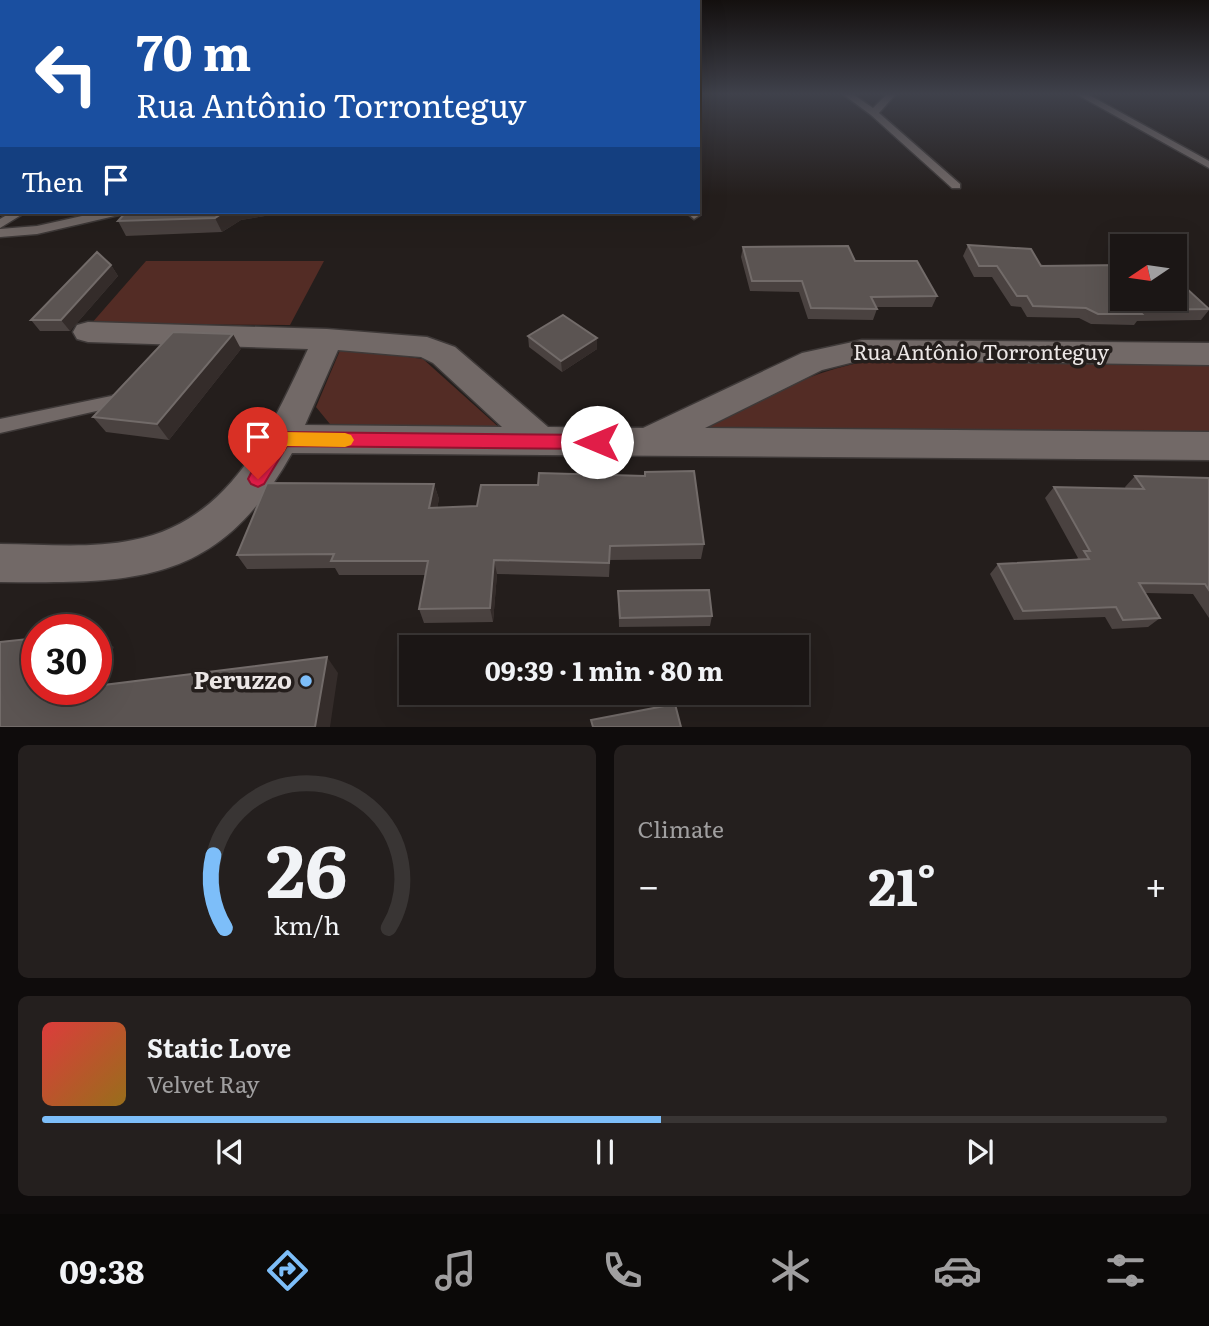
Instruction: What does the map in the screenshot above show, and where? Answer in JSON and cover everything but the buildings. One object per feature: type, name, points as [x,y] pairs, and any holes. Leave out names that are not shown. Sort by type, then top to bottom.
[{"type":"street","points":[[88,332],[327,339],[427,347],[444,355],[541,442]]},
{"type":"street","points":[[0,563],[88,563],[134,559],[174,549],[203,535],[243,499],[282,439],[327,339]]},
{"type":"street","name":"Rua Antônio Torronteguy","points":[[646,442],[813,361],[862,350],[1209,354]]},
{"type":"street","name":"Rua Antônio Torronteguy","points":[[282,439],[1209,446]]},
{"type":"lane","points":[[892,129],[956,186]]},
{"type":"lane","points":[[1145,129],[1209,165]]},
{"type":"lane","points":[[0,223],[16,214]]},
{"type":"lane","points":[[0,233],[37,230],[106,214]]},
{"type":"lane","points":[[0,426],[121,400]]},
{"type":"shaded area","points":[[146,261],[324,261],[290,325],[91,324]]},
{"type":"shaded area","points":[[341,348],[423,359],[502,430],[334,429],[316,407]]},
{"type":"shaded area","points":[[883,359],[1209,362],[1209,438],[692,432],[785,387],[833,370]]},
{"type":"slow traffic","points":[[277,447],[282,439],[345,440]]},
{"type":"place","name":"Peruzzo","points":[[306,681]]},
{"type":"route","points":[[258,479],[282,439],[597,442]]}]
